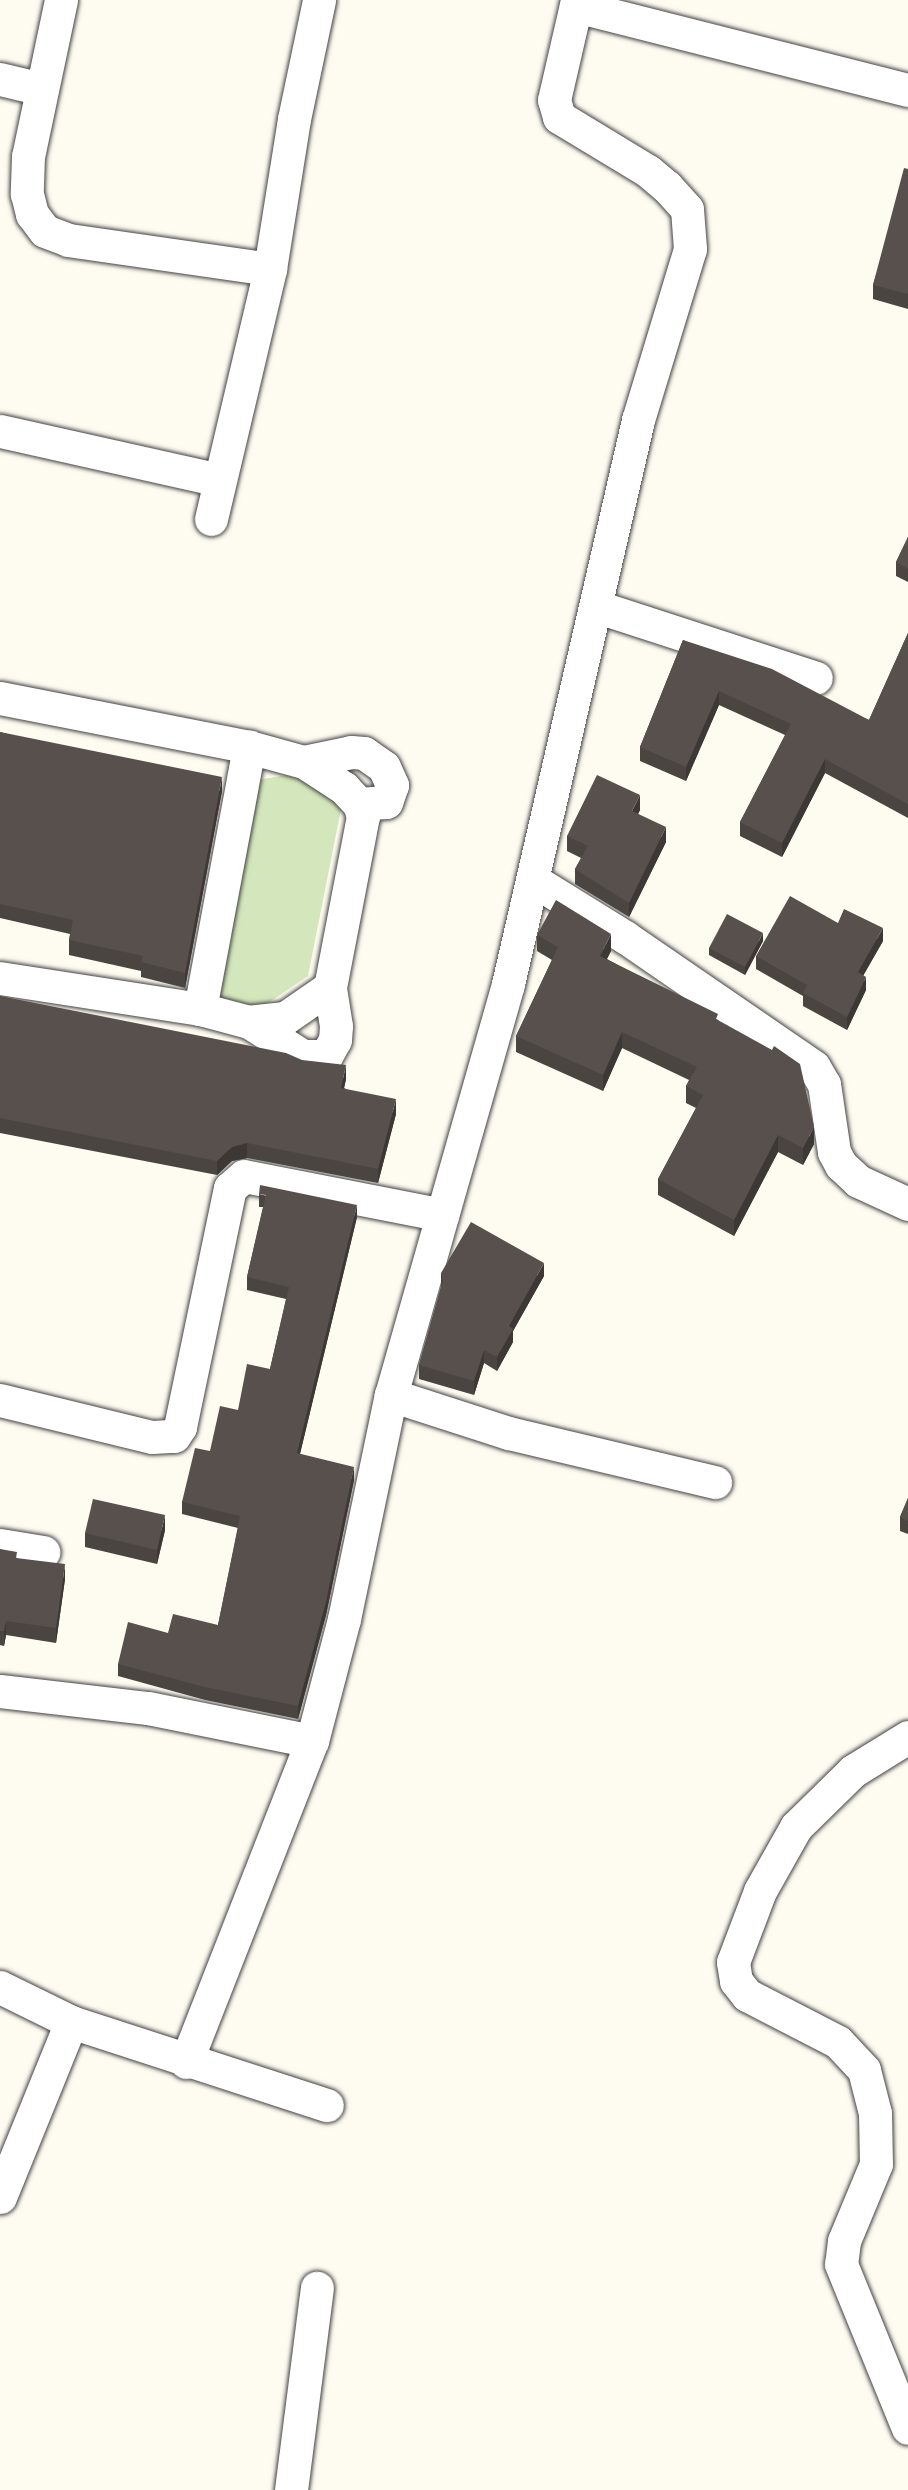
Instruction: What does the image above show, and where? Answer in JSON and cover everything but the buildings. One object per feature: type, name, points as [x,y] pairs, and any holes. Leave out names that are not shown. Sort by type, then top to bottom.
[{"type":"street","points":[[62,0],[28,156],[27,194],[32,214],[45,231],[68,240],[270,269]]},
{"type":"street","points":[[211,519],[270,269],[294,119],[319,0]]},
{"type":"street","points":[[186,2062],[312,1741],[345,1619],[391,1395],[486,1067],[598,607],[638,420],[677,300],[691,229],[687,209],[661,182],[559,117],[554,100],[576,3],[908,90]]},
{"type":"street","points":[[0,79],[42,89]]},
{"type":"street","points":[[0,431],[220,480]]},
{"type":"street","points":[[598,607],[816,678]]},
{"type":"street","points":[[0,698],[249,747],[304,762],[327,774],[359,804],[363,816],[330,987],[336,1026],[335,1040],[326,1056],[303,1056],[249,1023],[200,1009],[0,978]]},
{"type":"street","points":[[200,1009],[249,747]]},
{"type":"street","points":[[304,762],[351,752],[364,753],[380,763],[391,780],[390,794],[381,805],[359,804]]},
{"type":"street","points":[[533,880],[625,937],[814,1067],[824,1084],[834,1152],[841,1165],[858,1181],[908,1204]]},
{"type":"street","points":[[249,1023],[285,1018],[330,987]]},
{"type":"street","points":[[0,1400],[152,1437],[174,1436],[180,1427],[230,1188],[244,1176],[442,1215]]},
{"type":"street","points":[[391,1395],[509,1433],[715,1482]]},
{"type":"street","points":[[0,1545],[43,1552]]},
{"type":"street","points":[[0,1691],[148,1708],[312,1741]]},
{"type":"street","points":[[908,1737],[853,1771],[796,1827],[760,1891],[733,1962],[736,1981],[747,1995],[838,2042],[864,2070],[875,2113],[876,2164],[844,2241],[841,2264],[908,2428]]},
{"type":"street","points":[[0,1987],[71,2022],[186,2062],[327,2105]]},
{"type":"street","points":[[0,2197],[71,2022]]},
{"type":"street","points":[[291,2490],[316,2288]]},
{"type":"green space","points":[[312,771],[342,804],[308,976],[259,1009],[221,998],[217,989],[257,780]]}]
